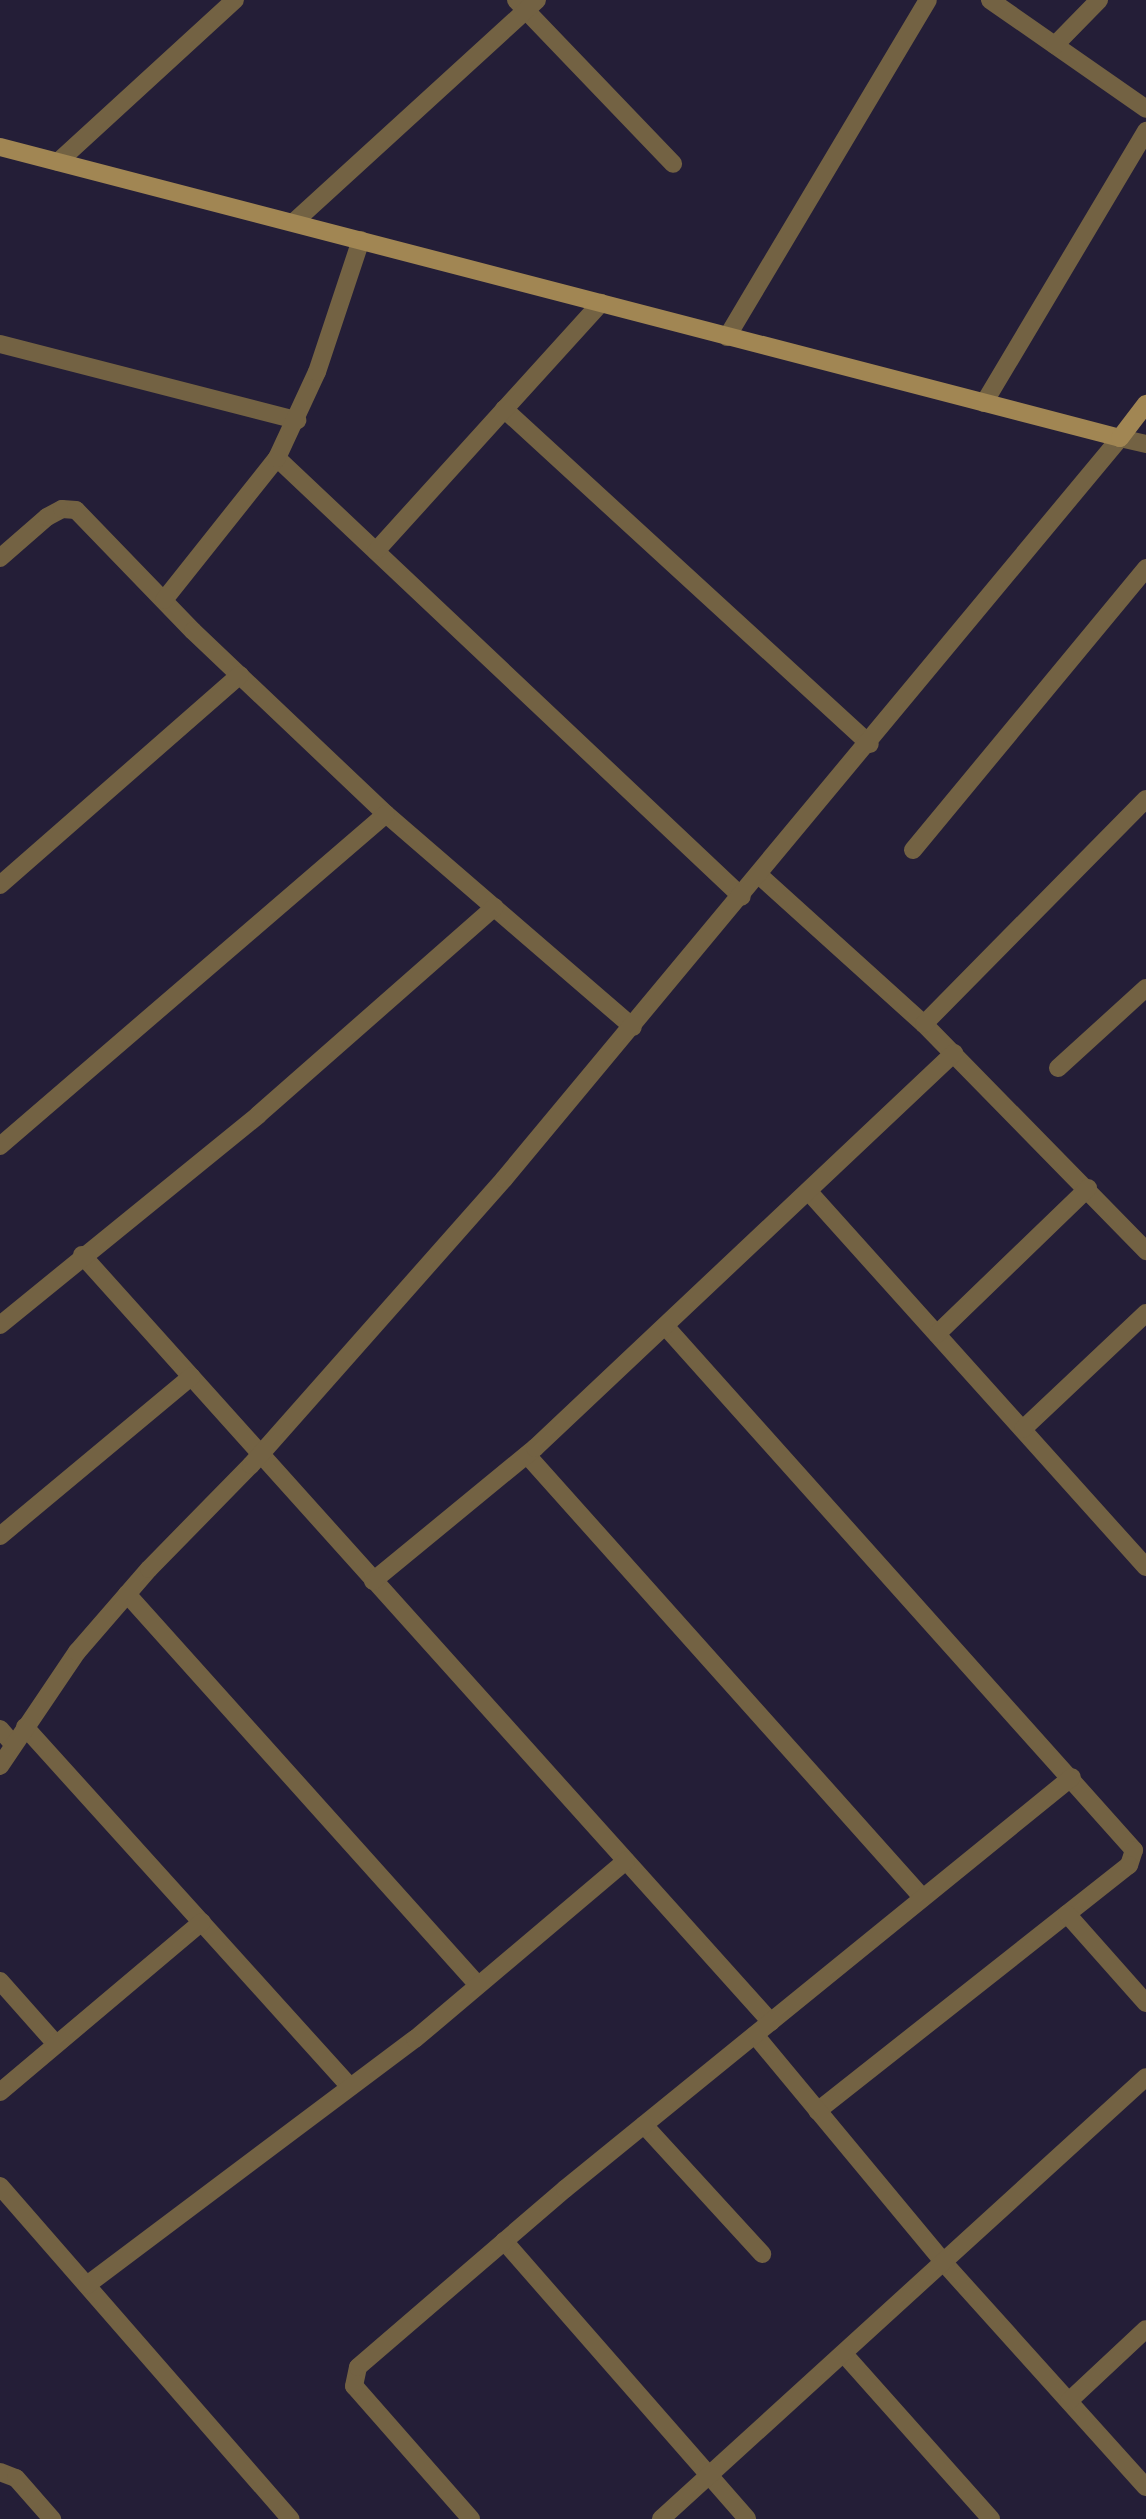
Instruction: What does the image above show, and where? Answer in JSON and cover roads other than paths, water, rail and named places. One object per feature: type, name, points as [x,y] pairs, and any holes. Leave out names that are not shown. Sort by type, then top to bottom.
[{"type":"main road","points":[[0,147],[1119,438],[1146,404]]},
{"type":"street","points":[[58,162],[235,0]]},
{"type":"street","points":[[727,337],[928,0]]},
{"type":"street","points":[[990,0],[1146,109]]},
{"type":"street","points":[[1055,45],[1099,0]]},
{"type":"street","points":[[294,222],[526,3],[673,163]]},
{"type":"street","points":[[984,403],[1146,131]]},
{"type":"street","points":[[164,600],[277,458],[297,420],[361,240]]},
{"type":"street","points":[[376,551],[601,303]]},
{"type":"street","points":[[0,344],[297,420]]},
{"type":"street","points":[[504,409],[870,744]]},
{"type":"street","points":[[0,1766],[77,1652],[127,1594],[260,1455],[633,1027],[870,744],[1119,438],[1146,444]]},
{"type":"street","points":[[277,458],[742,897]]},
{"type":"street","points":[[0,558],[47,517],[62,509],[76,510],[240,675],[386,814],[633,1027]]},
{"type":"street","points":[[913,850],[1146,568]]},
{"type":"street","points":[[0,885],[240,675]]},
{"type":"street","points":[[924,1024],[1143,808]]},
{"type":"street","points":[[0,1146],[386,814]]},
{"type":"street","points":[[760,876],[954,1053],[1088,1188],[1146,1251]]},
{"type":"street","points":[[0,1325],[82,1255],[258,1115],[495,908]]},
{"type":"street","points":[[1058,1068],[1146,988]]},
{"type":"street","points":[[373,1581],[527,1455],[954,1053]]},
{"type":"street","points":[[937,1334],[1088,1188]]},
{"type":"street","points":[[809,1192],[1146,1567]]},
{"type":"street","points":[[82,1255],[771,2022]]},
{"type":"street","points":[[1023,1429],[1146,1313]]},
{"type":"street","points":[[666,1327],[1072,1777],[1134,1850],[1129,1865],[817,2111]]},
{"type":"street","points":[[0,1536],[191,1377]]},
{"type":"street","points":[[527,1455],[923,1898]]},
{"type":"street","points":[[127,1594],[478,1985]]},
{"type":"street","points":[[25,1727],[350,2087]]},
{"type":"street","points":[[0,1729],[13,1745]]},
{"type":"street","points":[[471,2519],[354,2386],[353,2376],[504,2241],[643,2125],[1072,1777]]},
{"type":"street","points":[[87,2285],[350,2087],[478,1985],[626,1861]]},
{"type":"street","points":[[1067,1914],[1146,2003]]},
{"type":"street","points":[[0,2092],[202,1922]]},
{"type":"street","points":[[0,1981],[55,2043]]},
{"type":"street","points":[[755,2035],[946,2264],[1146,2487]]},
{"type":"street","points":[[661,2519],[946,2264],[1146,2077]]},
{"type":"street","points":[[643,2125],[762,2254]]},
{"type":"street","points":[[0,2186],[287,2518]]},
{"type":"street","points":[[504,2241],[747,2519]]},
{"type":"street","points":[[1069,2401],[1146,2329]]},
{"type":"street","points":[[844,2354],[991,2519]]},
{"type":"street","points":[[0,2472],[16,2479],[52,2519]]}]
